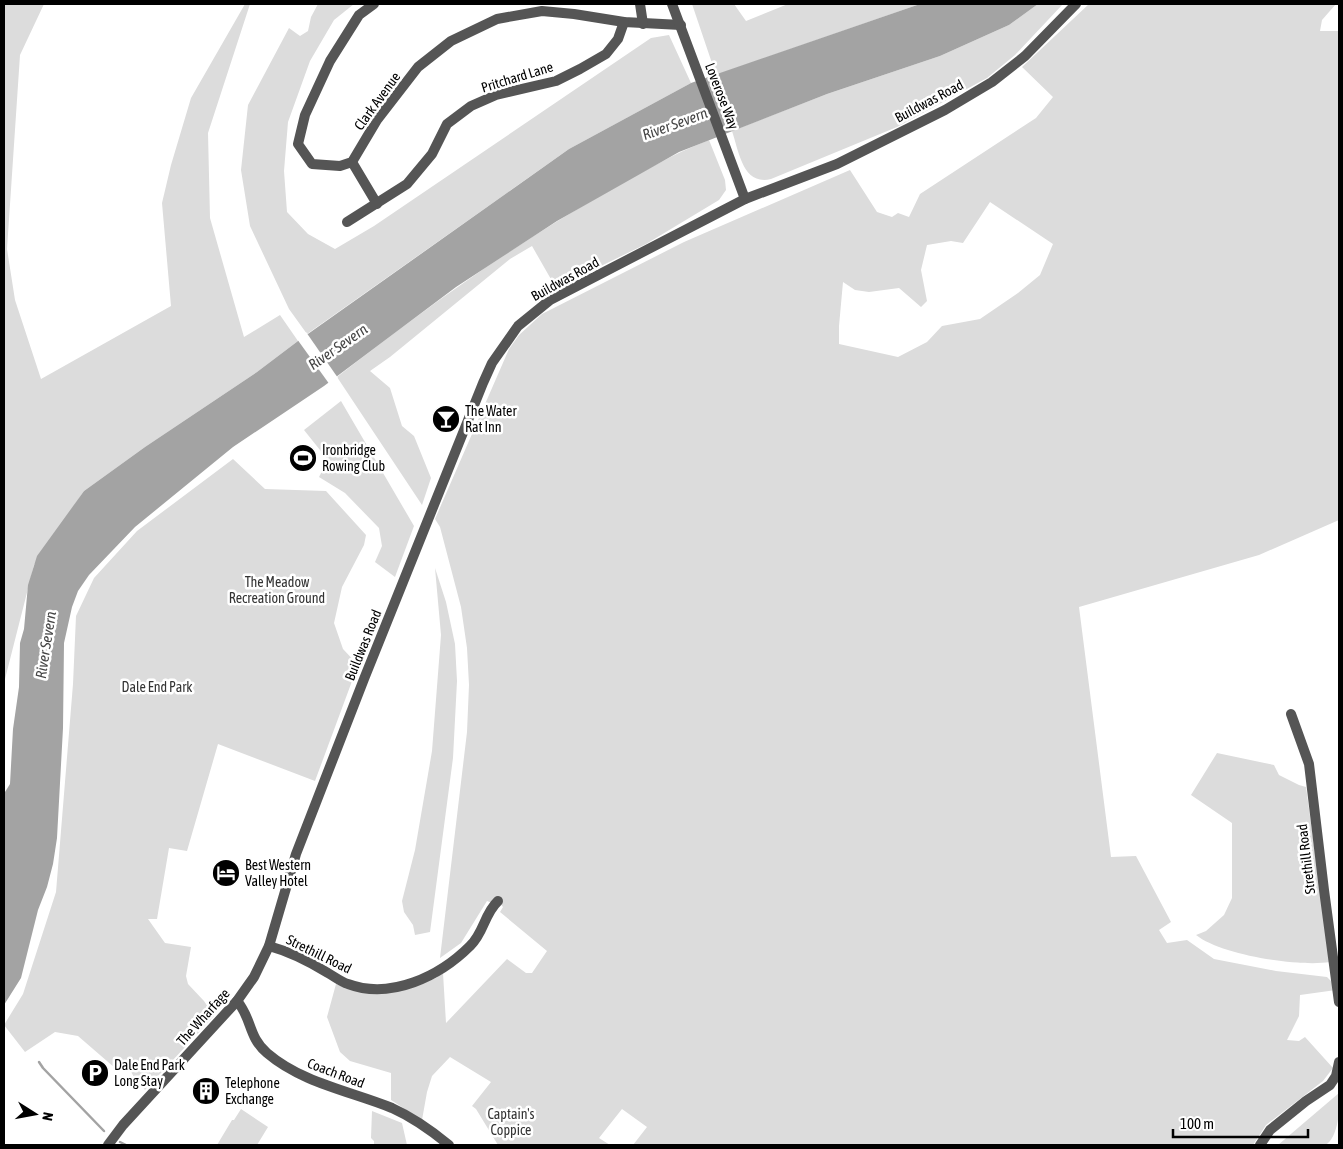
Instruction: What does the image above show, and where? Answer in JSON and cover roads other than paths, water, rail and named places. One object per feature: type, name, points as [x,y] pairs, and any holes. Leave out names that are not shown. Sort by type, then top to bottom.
[{"type":"street","points":[[374,4],[359,16],[330,61],[305,115],[298,144],[312,164],[340,166],[352,162],[377,204]]},
{"type":"street","points":[[640,4],[643,24]]},
{"type":"street","name":"Loverose Way","points":[[672,4],[745,199]]},
{"type":"street","name":"Buildwas Road","points":[[270,946],[300,845],[411,560],[492,363],[518,326],[550,300],[745,199],[836,164],[945,110],[984,87],[1025,56],[1076,4]]},
{"type":"street","name":"Clark Avenue","points":[[352,162],[377,120],[418,67],[450,40],[497,19],[541,7],[624,22],[680,25]]},
{"type":"street","name":"Pritchard Lane","points":[[347,222],[408,184],[432,154],[447,124],[470,106],[496,95],[556,81],[580,69],[606,54],[618,39],[624,22]]},
{"type":"street","name":"Strethill Road","points":[[1291,714],[1309,764],[1339,1002]]},
{"type":"street","name":"Strethill Road","points":[[270,946],[289,952],[347,984],[373,989],[391,988],[433,974],[461,955],[476,940],[491,904]]},
{"type":"street","name":"The Wharfage","points":[[108,1145],[236,1001],[254,977],[270,946]]},
{"type":"street","name":"Coach Road","points":[[236,1001],[245,1012],[257,1044],[281,1063],[296,1072],[336,1089],[394,1109],[449,1145]]},
{"type":"street","points":[[1260,1145],[1270,1130],[1338,1077],[1339,1062]]},
{"type":"water","name":"River Severn","points":[[920,4],[1038,4],[1009,25],[940,56],[827,94],[679,152],[557,221],[456,287],[324,386],[233,447],[135,527],[89,575],[78,591],[72,607],[64,643],[63,728],[57,838],[53,864],[38,910],[21,978],[4,1005],[4,801],[5,792],[10,784],[13,729],[19,687],[20,643],[24,629],[28,585],[37,556],[84,491],[145,447],[257,372],[569,149],[691,83]]},
{"type":"waterway","points":[[39,1062],[104,1131]]},
{"type":"waterway","points":[[120,1142],[126,1145]]},
{"type":"place","name":"The Water Rat Inn","points":[[446,419]]},
{"type":"place","name":"Ironbridge Rowing Club","points":[[303,458]]},
{"type":"place","name":"Best Western Valley Hotel","points":[[226,873]]},
{"type":"place","name":"Dale End Park Long Stay","points":[[95,1073]]},
{"type":"place","name":"Telephone Exchange","points":[[206,1091]]},
{"type":"park label","name":"The Meadow Recreation Ground","points":[[277,590]]},
{"type":"park label","name":"Dale End Park","points":[[157,687]]},
{"type":"park label","name":"Captain's Coppice","points":[[511,1122]]}]
